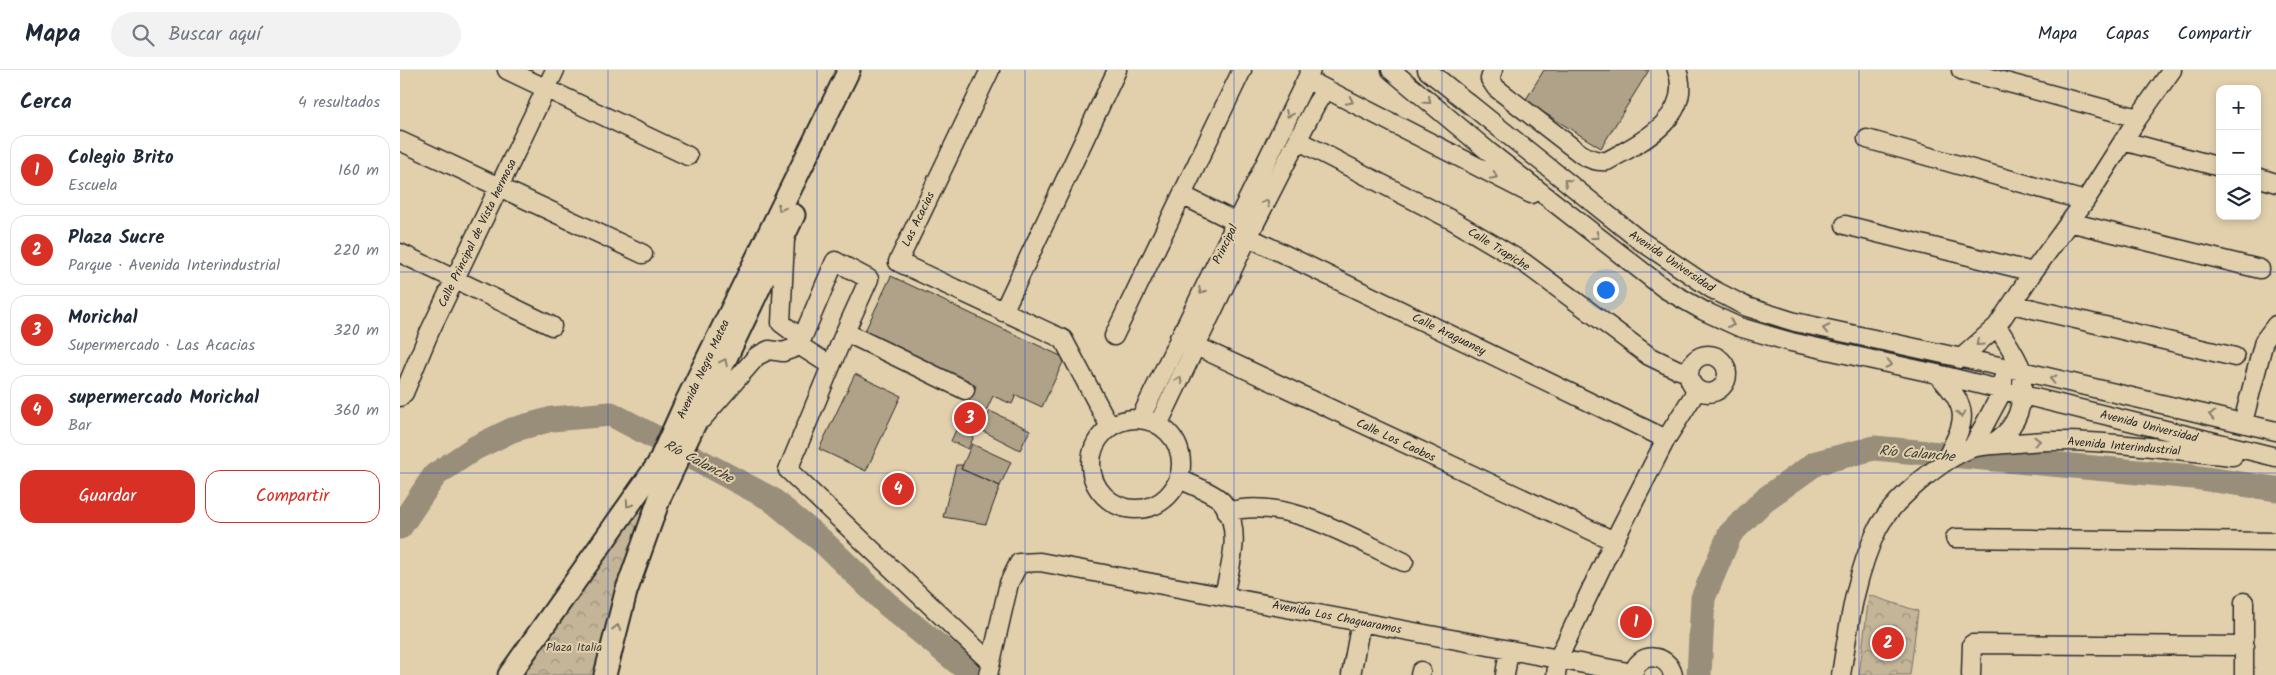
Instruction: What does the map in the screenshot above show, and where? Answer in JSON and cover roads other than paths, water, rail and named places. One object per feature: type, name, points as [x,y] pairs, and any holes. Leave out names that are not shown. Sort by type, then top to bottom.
[{"type":"main road","name":"Avenida Negra Matea","points":[[684,433],[686,402],[849,70]]},
{"type":"main road","name":"Avenida Negra Matea","points":[[509,675],[541,629],[665,468],[785,235],[864,70]]},
{"type":"main road","name":"Avenida Negra Matea","points":[[605,675],[626,592],[660,497],[665,468]]},
{"type":"main road","points":[[500,675],[541,629]]},
{"type":"street","points":[[507,70],[688,156]]},
{"type":"street","name":"Calle Principal de Vista hermosa","points":[[400,397],[404,393],[406,368],[454,280],[555,70]]},
{"type":"street","name":"Las Acacias","points":[[990,70],[898,262],[1063,339],[1110,427]]},
{"type":"street","points":[[1003,312],[1117,70]]},
{"type":"street","points":[[1114,336],[1242,70]]},
{"type":"street","name":"Avenida Universidad","points":[[1391,70],[1488,151],[1665,289],[1704,311],[1739,327],[1791,342],[1937,374],[2276,459]]},
{"type":"street","name":"Avenida Universidad","points":[[1427,70],[1638,239],[1712,289],[1748,307],[1795,322],[2022,371],[2274,429]]},
{"type":"street","points":[[1493,70],[1490,79],[1496,88],[1581,154],[1591,159],[1607,161],[1641,142],[1670,117],[1680,95],[1680,80],[1677,70]]},
{"type":"street","points":[[1962,70],[2138,118]]},
{"type":"street","points":[[1960,359],[1997,326],[2033,272],[2085,201],[2138,118],[2172,70]]},
{"type":"street","name":"Avenida Universidad","points":[[1308,75],[1326,89],[1567,213]]},
{"type":"street","name":"Principal","points":[[1158,425],[1187,342],[1308,75]]},
{"type":"street","name":"Principal","points":[[1239,229],[1299,141],[1316,104],[1326,89]]},
{"type":"street","points":[[1868,139],[2085,201]]},
{"type":"street","points":[[400,141],[643,254]]},
{"type":"street","name":"Calle Trapiche","points":[[1299,141],[1476,234],[1523,262],[1649,356],[1676,370],[1689,373]]},
{"type":"street","points":[[2123,141],[2216,166]]},
{"type":"street","points":[[2261,179],[2276,182]]},
{"type":"street","name":"Calle Araguaney","points":[[1182,195],[1239,229],[1666,439]]},
{"type":"street","points":[[2069,222],[2260,269]]},
{"type":"street","points":[[1845,225],[2033,272]]},
{"type":"street","points":[[785,235],[781,323],[796,335],[800,344],[830,365]]},
{"type":"street","points":[[400,252],[454,280],[552,326]]},
{"type":"street","points":[[684,433],[757,356],[769,350],[783,352],[800,344],[835,261],[869,279],[830,365],[788,470],[989,670]]},
{"type":"street","points":[[2012,304],[2235,357]]},
{"type":"street","points":[[2242,422],[2264,341],[2276,325]]},
{"type":"street","points":[[1980,447],[2002,438],[2010,430],[2020,410],[2023,395],[2022,371],[1997,326]]},
{"type":"street","points":[[845,332],[965,390]]},
{"type":"street","name":"Principal","points":[[1140,419],[1187,342]]},
{"type":"street","name":"Calle Los Caobos","points":[[1187,342],[1614,541]]},
{"type":"street","points":[[1704,355],[1715,356],[1725,365],[1728,376],[1722,388],[1710,394],[1698,390],[1689,379],[1689,373],[1693,363],[1704,355]]},
{"type":"street","points":[[1980,447],[2003,390],[2004,368]]},
{"type":"street","name":"Avenida Interindustrial","points":[[1937,374],[1954,391],[1960,402],[1962,414],[1961,427],[1944,463]]},
{"type":"street","points":[[1557,667],[1614,541],[1666,439],[1698,390]]},
{"type":"street","points":[[1140,419],[1158,425],[1170,435],[1178,448],[1181,463],[1179,479],[1171,492],[1160,502],[1146,508],[1130,508],[1116,503],[1103,494],[1095,481],[1091,466],[1093,451],[1100,438],[1110,427],[1124,420],[1140,419]]},
{"type":"street","name":"Avenida Interindustrial","points":[[1842,675],[1855,589],[1878,528],[1898,500],[1944,463],[1980,447],[2029,441],[2062,441],[2276,459]]},
{"type":"street","points":[[1179,479],[1223,503],[1233,527],[1234,543],[1224,595]]},
{"type":"street","points":[[1227,512],[1250,507],[1275,509],[1310,519],[1404,562]]},
{"type":"street","points":[[1955,538],[2276,542]]},
{"type":"street","name":"Avenida Los Chaguaramos","points":[[989,670],[1009,583],[1019,563],[1040,562],[1510,650],[1557,667],[1634,674]]},
{"type":"street","points":[[2244,602],[2244,675]]},
{"type":"street","points":[[1351,675],[1361,622]]},
{"type":"street","points":[[1971,675],[1972,644],[2245,646]]},
{"type":"street","points":[[1505,675],[1510,650]]},
{"type":"street","points":[[1634,674],[1639,662],[1650,657],[1656,657],[1667,663],[1673,675]]},
{"type":"waterway","name":"Río Calanche","points":[[400,527],[435,475],[475,448],[512,430],[552,419],[611,414],[771,499],[822,541],[887,604],[971,673],[977,675]]},
{"type":"waterway","name":"Río Calanche","points":[[1699,675],[1703,598],[1730,534],[1764,500],[1816,463],[1874,448],[2193,477],[2276,489]]},
{"type":"place","name":"Morichal","points":[[970,418]]},
{"type":"place","name":"supermercado Morichal","points":[[898,489]]},
{"type":"place","name":"Colegio Brito","points":[[1636,622]]},
{"type":"place","name":"Plaza Sucre","points":[[1888,643]]},
{"type":"park label","name":"Plaza Italia","points":[[574,647]]}]
